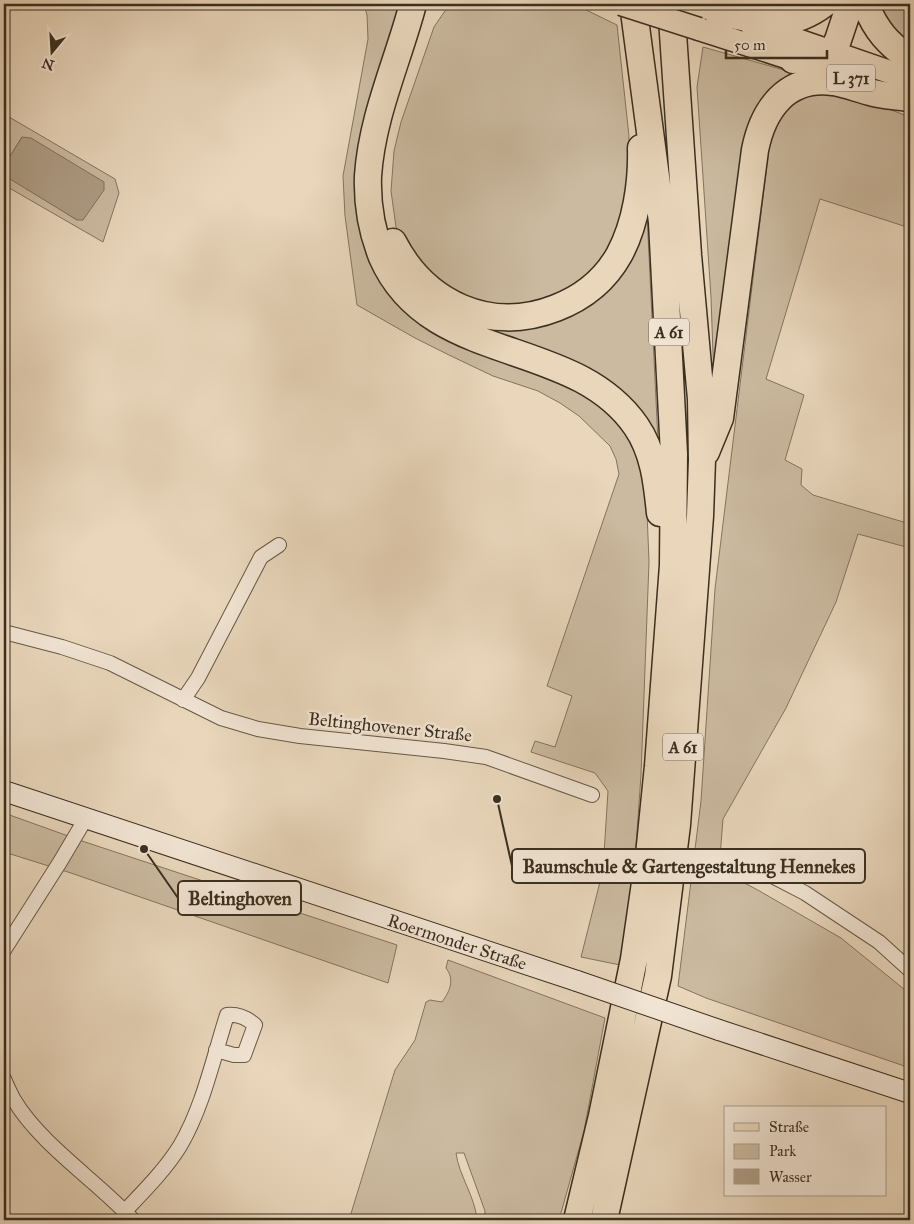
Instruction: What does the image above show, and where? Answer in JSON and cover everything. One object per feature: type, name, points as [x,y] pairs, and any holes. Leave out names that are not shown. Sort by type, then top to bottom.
[{"type":"highway","points":[[431,4],[394,115],[384,154],[382,196],[385,218],[391,238],[401,256],[411,271],[423,283],[440,297],[456,306],[473,313],[491,316],[524,317],[564,305],[578,298],[600,280],[618,256],[628,236],[637,202],[641,164],[639,37]]},
{"type":"highway","points":[[671,4],[676,75]]},
{"type":"highway","points":[[703,13],[781,22],[808,15],[824,4]]},
{"type":"highway","points":[[793,60],[832,52],[850,4]]},
{"type":"highway","points":[[866,4],[873,22],[886,41],[910,60]]},
{"type":"highway","name":"A 61","points":[[577,1220],[602,1116],[634,959],[649,855],[673,565],[674,454],[670,337],[662,222],[639,37],[647,6]]},
{"type":"highway","name":"A 61","points":[[604,1220],[658,976],[677,824],[702,460],[701,399],[688,255],[676,75],[647,6]]},
{"type":"highway","points":[[410,9],[379,112],[371,150],[368,178],[369,209],[378,245],[388,270],[417,306],[440,322],[466,336],[573,375],[605,394],[621,408],[636,427],[650,453],[657,482],[660,514],[661,568],[669,628]]},
{"type":"highway","points":[[702,460],[720,418],[755,150],[758,134],[764,119],[769,111],[792,89],[813,82],[833,82],[872,93],[910,92]]},
{"type":"main road","points":[[621,4],[647,6]]},
{"type":"main road","name":"L 371","points":[[647,6],[703,13],[832,52],[910,92]]},
{"type":"main road","name":"L 371","points":[[703,13],[793,60],[875,86],[910,92]]},
{"type":"main road","name":"Roermonder Straße","points":[[4,791],[910,1093]]},
{"type":"street","points":[[183,700],[198,678],[262,558],[279,545]]},
{"type":"street","name":"Beltinghovener Straße","points":[[4,632],[62,647],[110,663],[220,718],[258,729],[300,736],[486,757],[592,795]]},
{"type":"street","points":[[4,950],[86,818]]},
{"type":"street","points":[[755,867],[806,893],[879,942],[910,970]]},
{"type":"street","points":[[4,1079],[14,1100],[29,1120],[56,1148],[129,1216],[179,1147],[196,1113],[216,1050]]},
{"type":"green space","points":[[364,4],[397,4],[397,20],[363,147],[397,299],[416,320],[444,337],[531,369],[592,398],[629,436],[640,461],[646,487],[649,562],[641,775],[632,903],[620,965],[581,957],[603,870],[608,791],[595,773],[531,752],[535,741],[555,747],[572,696],[547,686],[619,474],[616,459],[610,446],[579,416],[560,403],[538,391],[493,376],[449,355],[357,305],[345,216],[343,176],[368,39],[367,15]]},
{"type":"green space","points":[[452,4],[574,4],[617,25],[629,136],[625,209],[610,248],[590,275],[561,299],[520,308],[461,299],[409,254],[396,227],[391,191],[394,151],[401,122],[434,27]]},
{"type":"green space","points":[[725,4],[805,4],[775,14]]},
{"type":"green space","points":[[877,4],[910,4],[910,45],[896,36]]},
{"type":"green space","points":[[703,47],[805,76],[765,104],[715,411],[711,297],[697,87]]},
{"type":"green space","points":[[809,91],[856,97],[910,117],[910,228],[820,199],[766,379],[804,395],[785,460],[802,469],[801,485],[813,495],[910,524],[910,548],[858,534],[836,602],[786,708],[723,819],[719,870],[841,938],[910,994],[910,1068],[706,998],[678,986],[701,801],[715,589],[770,140],[782,109]]},
{"type":"green space","points":[[4,114],[115,179],[119,193],[103,242],[4,185],[4,173],[77,220],[22,137],[4,166]]},
{"type":"green space","points":[[379,172],[382,212],[388,237],[406,273],[421,289],[445,306],[497,324],[538,323],[557,317],[593,297],[608,284],[622,268],[632,251],[638,232],[643,199],[646,194],[659,462],[627,406],[611,391],[583,373],[552,359],[456,322],[428,304],[404,281],[387,250],[381,230],[377,211]]},
{"type":"green space","points":[[4,813],[85,842],[397,945],[388,983],[71,873],[4,852]]},
{"type":"green space","points":[[448,960],[605,1018],[584,1131],[559,1220],[484,1220],[485,1211],[464,1153],[456,1153],[460,1170],[476,1211],[477,1220],[349,1220],[395,1070],[415,1040],[426,1002],[430,1000],[442,1002],[449,990],[451,981],[446,968]]},
{"type":"water","points":[[22,137],[31,138],[104,182],[104,190],[83,220],[77,220],[5,176],[4,166]]},
{"type":"place","name":"Baumschule & Gartengestaltung Hennekes","points":[[497,799]]},
{"type":"place","name":"Beltinghoven","points":[[144,849]]}]
